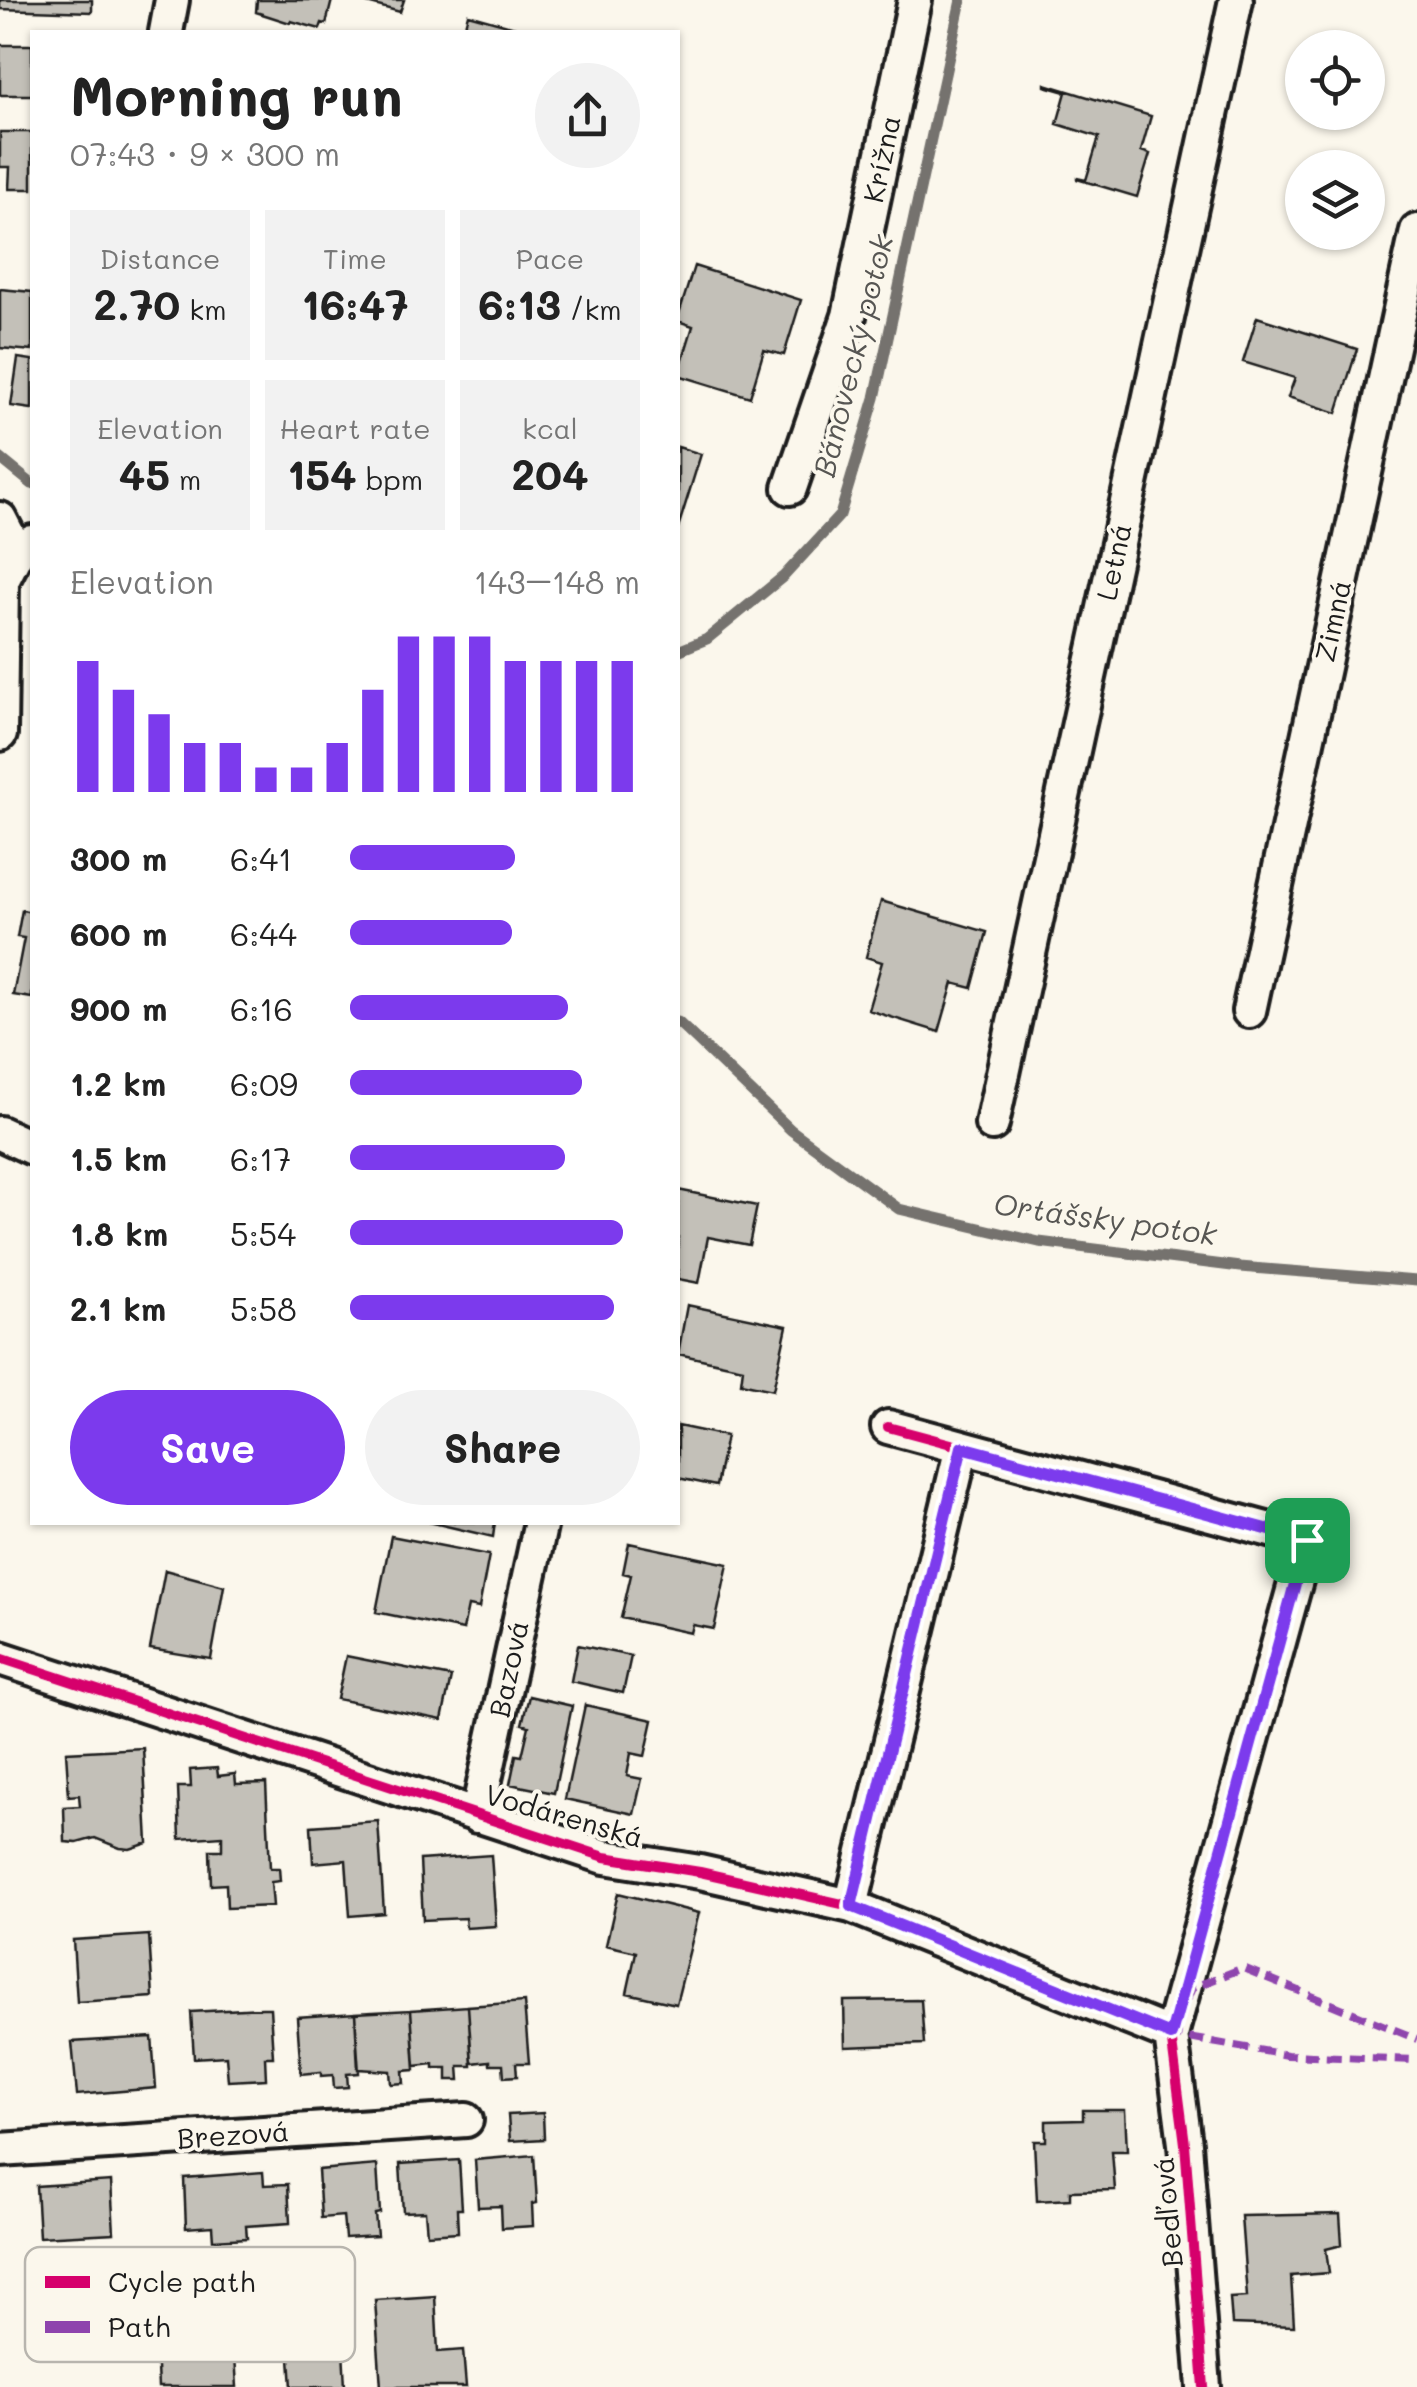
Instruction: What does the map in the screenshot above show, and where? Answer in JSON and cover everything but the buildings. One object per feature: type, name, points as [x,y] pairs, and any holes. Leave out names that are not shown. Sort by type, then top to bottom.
[{"type":"street","points":[[166,30],[172,0]]},
{"type":"street","name":"Krížna","points":[[790,488],[849,316],[915,0]]},
{"type":"street","name":"Letná","points":[[992,1124],[1236,0]]},
{"type":"street","name":"Zimná","points":[[1249,1011],[1417,230]]},
{"type":"street","points":[[0,519],[25,547],[2,581],[0,734]]},
{"type":"street","points":[[0,1133],[30,1147]]},
{"type":"street","points":[[888,1427],[1307,1540],[1171,2035]]},
{"type":"street","points":[[851,1906],[962,1447]]},
{"type":"street","name":"Bazová","points":[[477,1816],[539,1525]]},
{"type":"street","name":"Vodárenská","points":[[0,1658],[606,1857],[700,1872],[851,1906],[1171,2035]]},
{"type":"street","name":"Bedľová","points":[[1171,2035],[1185,2144],[1204,2387]]},
{"type":"street","name":"Brezová","points":[[0,2150],[466,2120]]},
{"type":"waterway","name":"Bánovecký potok","points":[[680,650],[707,639],[784,576],[840,515],[875,398],[961,0]]},
{"type":"waterway","name":"Ortášsky potok","points":[[0,458],[30,482]]},
{"type":"waterway","name":"Ortášsky potok","points":[[680,1024],[791,1130],[899,1209],[1039,1242],[1240,1267],[1417,1281]]},
{"type":"marked path","points":[[1187,1999],[1192,1988],[1243,1968],[1417,2039]]},
{"type":"marked path","points":[[1173,2031],[1171,2035],[1287,2055],[1417,2060]]},
{"type":"cycle path","points":[[888,1427],[1307,1540],[1171,2035],[1185,2144],[1204,2387]]},
{"type":"cycle path","points":[[0,1658],[605,1857],[700,1872],[851,1906],[1171,2035]]},
{"type":"route","points":[[962,1447],[1307,1540],[1171,2035],[851,1906],[962,1447]]}]
